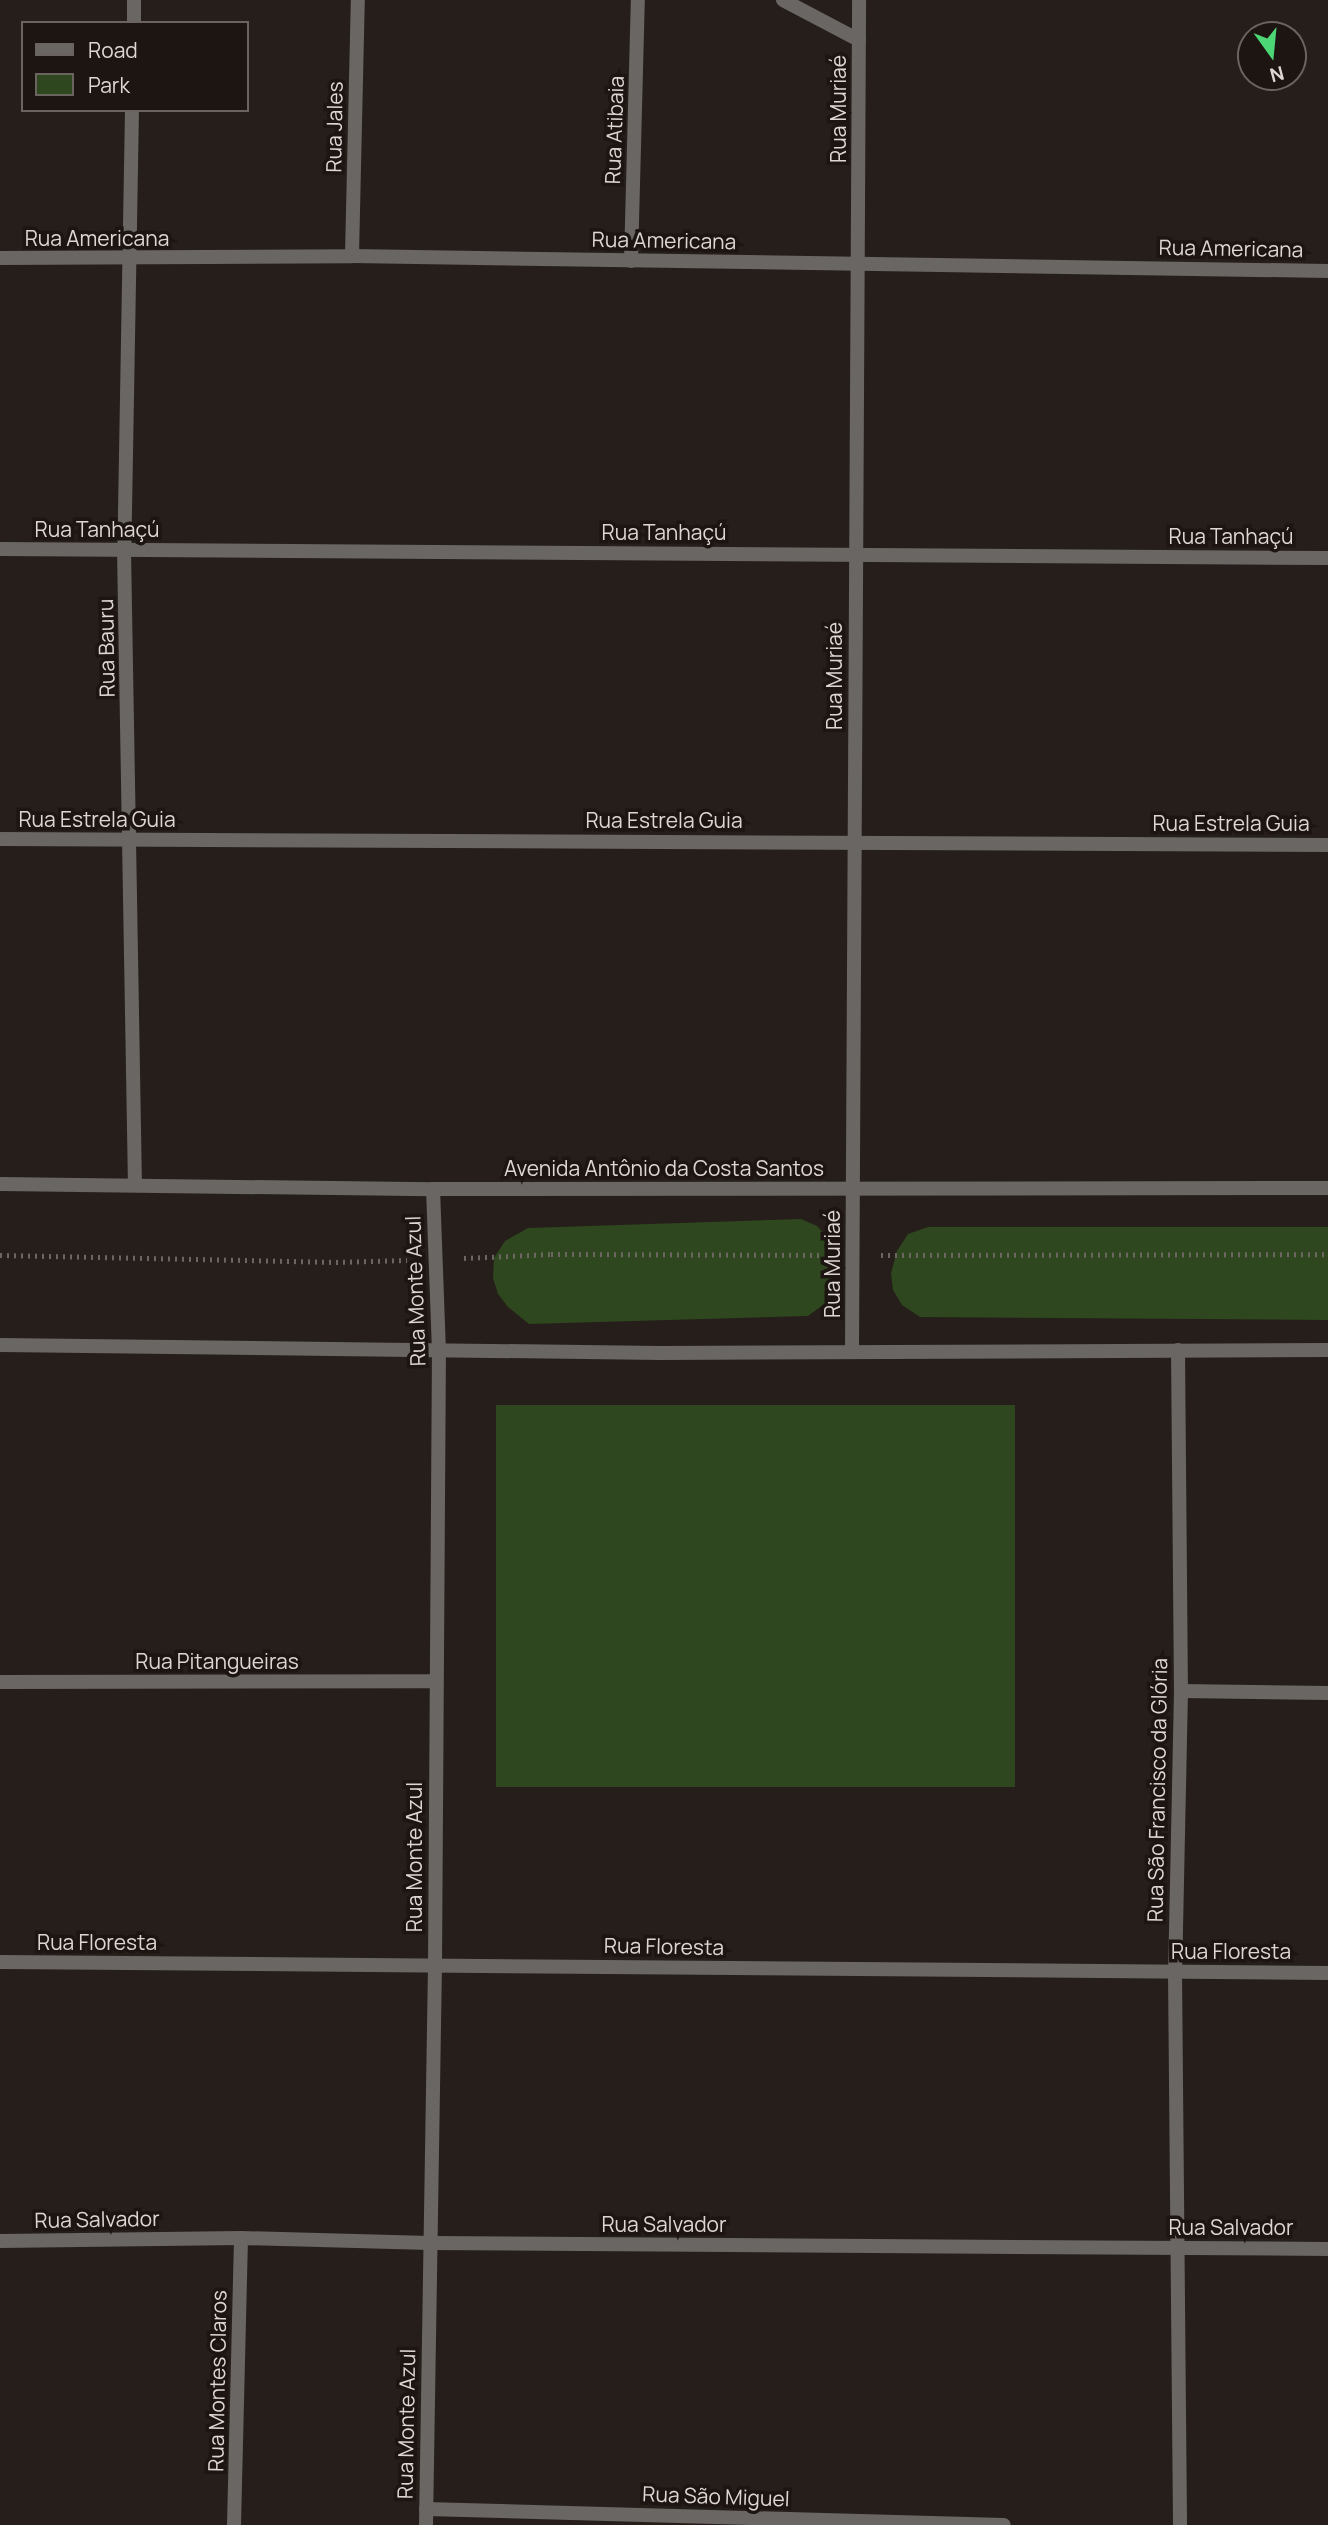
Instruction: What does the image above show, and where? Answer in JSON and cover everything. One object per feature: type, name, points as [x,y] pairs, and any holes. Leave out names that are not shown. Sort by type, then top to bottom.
[{"type":"street","points":[[134,0],[134,21]]},
{"type":"street","name":"Rua Jales","points":[[352,256],[358,0]]},
{"type":"street","name":"Rua Atibaia","points":[[631,261],[638,0]]},
{"type":"street","points":[[783,0],[859,40]]},
{"type":"street","name":"Rua Muriaé","points":[[852,1352],[860,263],[859,0]]},
{"type":"street","name":"Rua Bauru","points":[[132,112],[124,550],[135,1184]]},
{"type":"street","name":"Rua Americana","points":[[0,258],[130,260],[352,256],[1328,271]]},
{"type":"street","name":"Rua Tanhaçú","points":[[0,549],[1328,558]]},
{"type":"street","name":"Rua Estrela Guia","points":[[0,839],[1328,845]]},
{"type":"street","name":"Avenida Antônio da Costa Santos","points":[[0,1184],[433,1189],[1328,1188]]},
{"type":"street","name":"Rua Monte Azul","points":[[426,2525],[435,1965],[439,1352],[433,1189]]},
{"type":"street","points":[[0,1345],[439,1352],[1328,1350]]},
{"type":"street","name":"Rua São Francisco da Glória","points":[[1178,1350],[1181,1691],[1175,1972],[1180,2525]]},
{"type":"street","name":"Rua Pitangueiras","points":[[0,1682],[435,1681]]},
{"type":"street","points":[[1181,1691],[1328,1693]]},
{"type":"street","name":"Rua Floresta","points":[[0,1962],[1328,1973]]},
{"type":"street","name":"Rua Salvador","points":[[0,2241],[241,2238],[430,2243],[1328,2249]]},
{"type":"street","name":"Rua Montes Claros","points":[[234,2525],[241,2238]]},
{"type":"street","name":"Rua São Miguel","points":[[426,2509],[1004,2525]]},
{"type":"path","points":[[457,1258],[551,1254],[825,1255]]},
{"type":"path","points":[[879,1255],[1328,1254]]},
{"type":"path","points":[[0,1255],[336,1262],[417,1259]]},
{"type":"green space","points":[[801,1219],[817,1226],[831,1242],[837,1261],[838,1282],[827,1302],[808,1316],[529,1324],[508,1307],[498,1294],[493,1278],[494,1258],[505,1241],[528,1228]]},
{"type":"green space","points":[[928,1227],[1328,1227],[1328,1320],[920,1317],[902,1305],[893,1290],[891,1273],[897,1251],[908,1234]]},
{"type":"green space","points":[[496,1405],[1015,1405],[1015,1787],[496,1787]]}]
